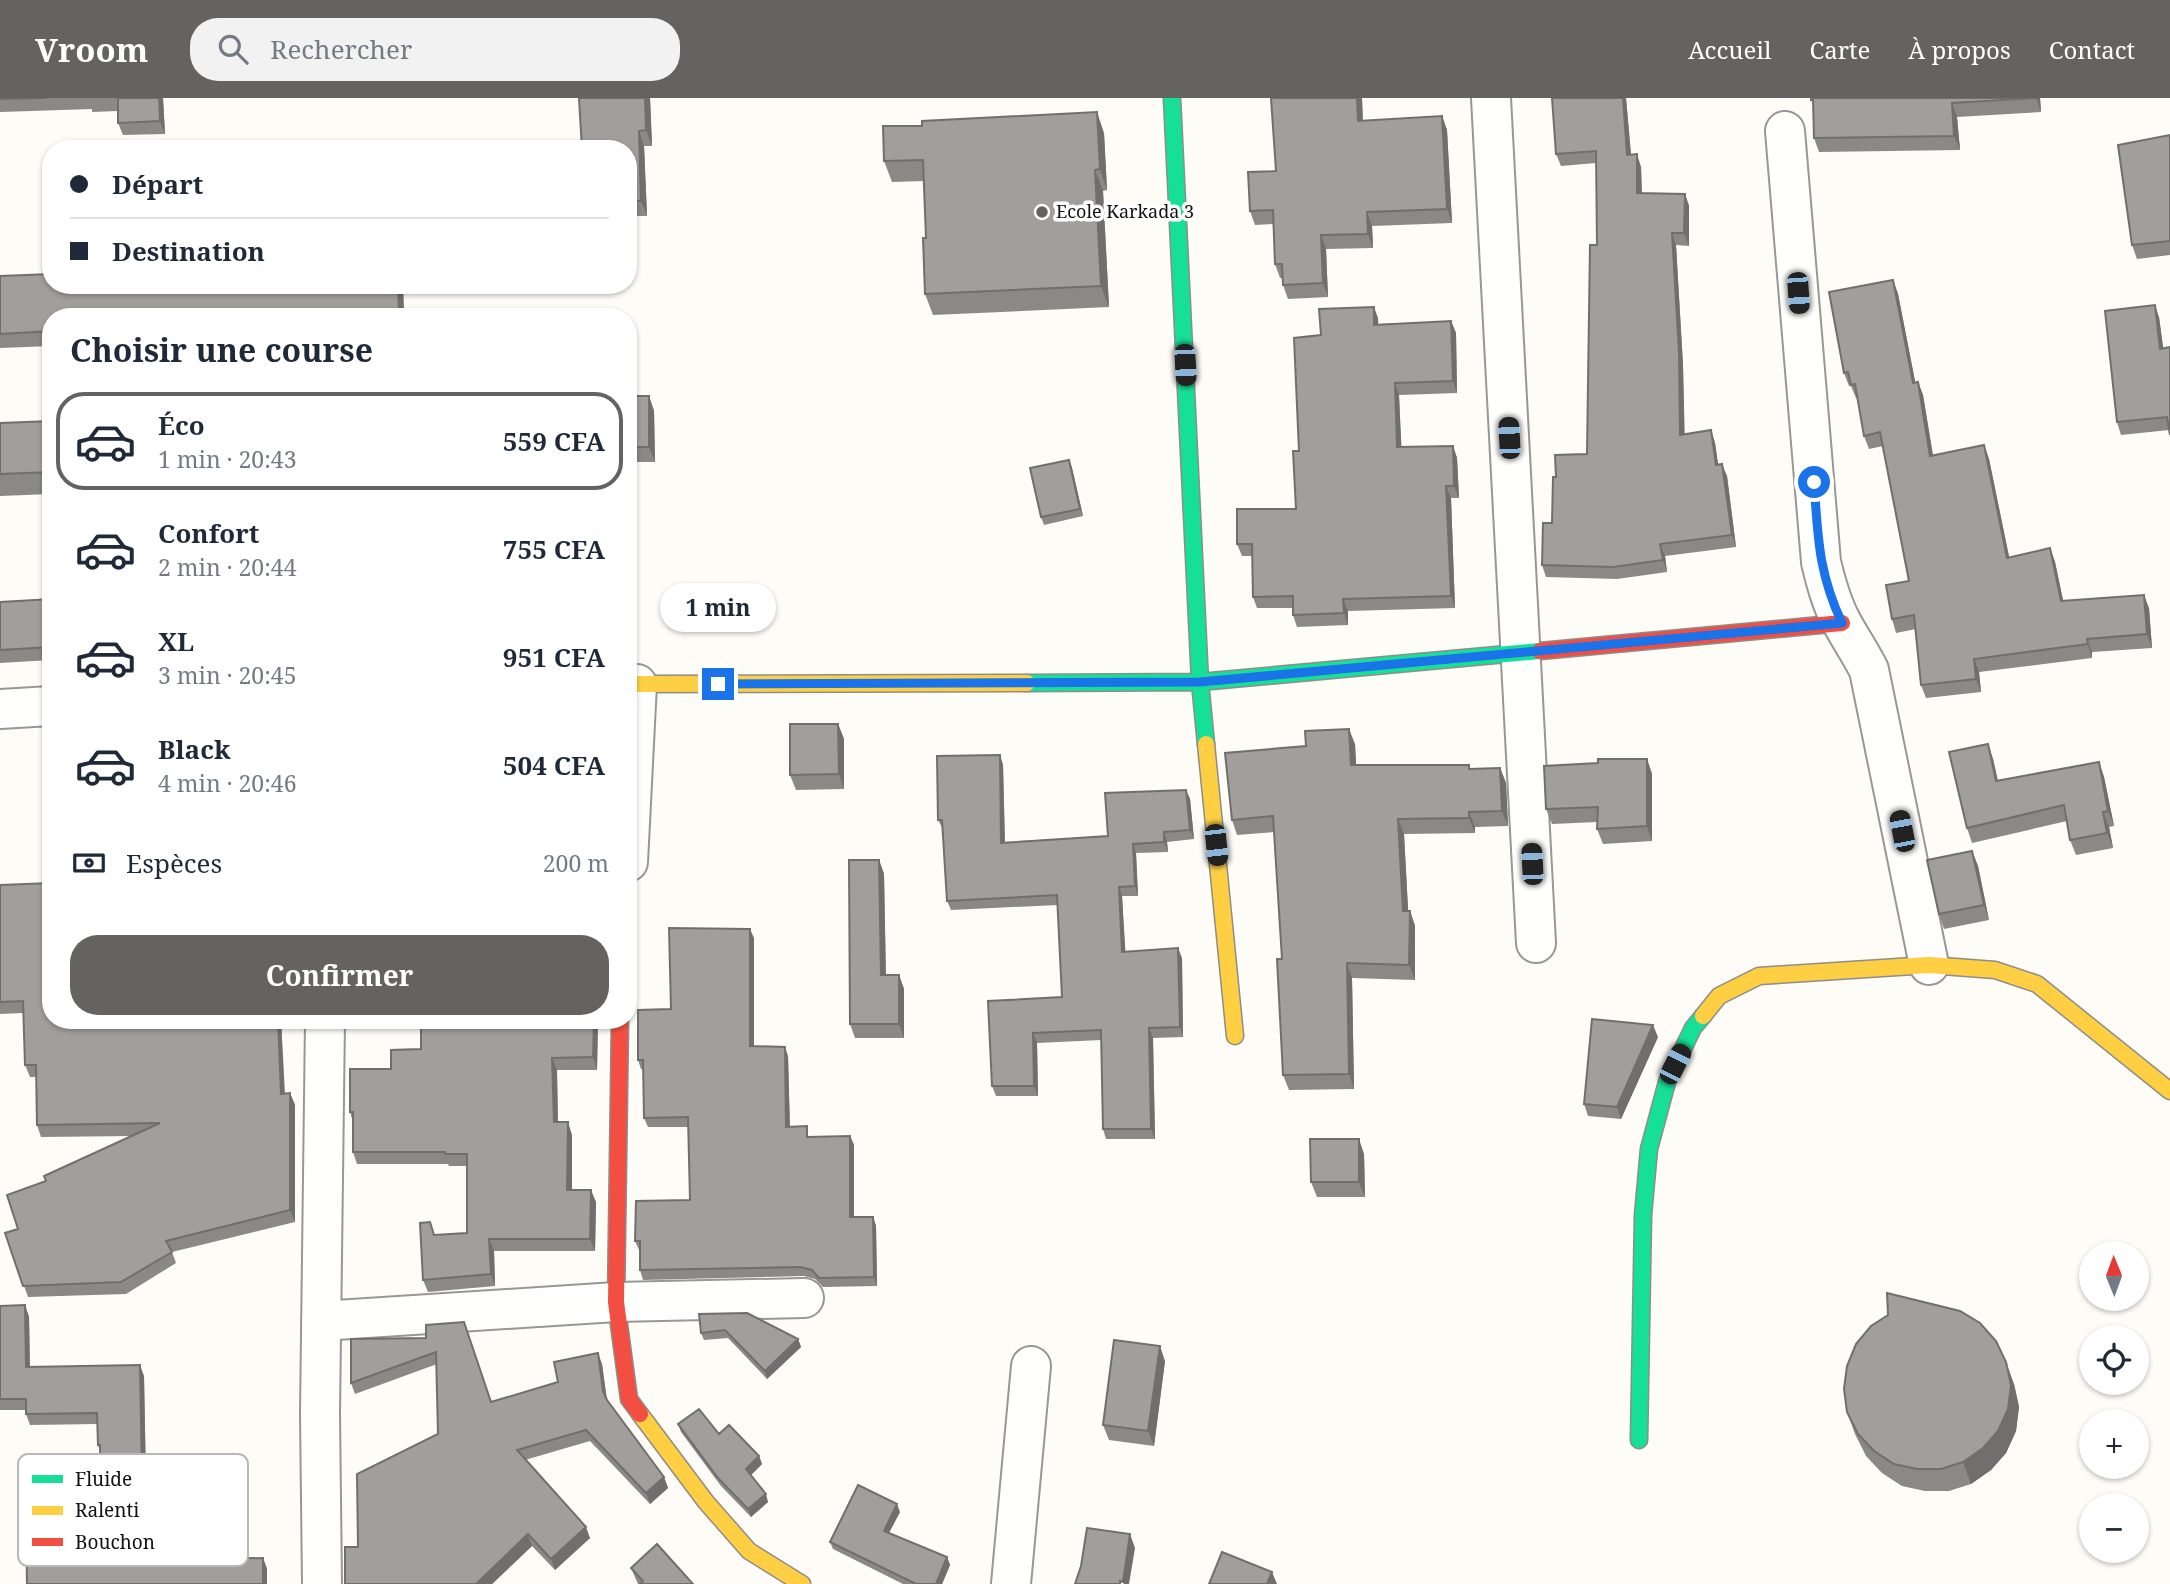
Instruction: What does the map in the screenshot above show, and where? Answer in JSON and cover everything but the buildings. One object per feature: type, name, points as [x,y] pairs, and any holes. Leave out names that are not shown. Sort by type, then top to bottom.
[{"type":"street","points":[[1172,98],[1200,682],[1235,1036]]},
{"type":"street","points":[[1491,98],[1536,943]]},
{"type":"street","points":[[1785,131],[1821,562],[1829,594],[1869,670],[1929,965]]},
{"type":"street","points":[[637,684],[1200,682],[1842,623]]},
{"type":"street","points":[[0,709],[42,707]]},
{"type":"street","points":[[1640,1440],[1643,1215],[1649,1149],[1667,1082],[1693,1028],[1719,996],[1759,976],[1811,971],[1929,965],[1995,970],[2037,984],[2170,1091]]},
{"type":"street","points":[[322,1584],[321,1321],[325,1029]]},
{"type":"street","points":[[620,1029],[616,1302],[629,1399],[706,1502],[749,1551],[802,1584]]},
{"type":"street","points":[[321,1321],[616,1302],[804,1298]]},
{"type":"street","points":[[1011,1584],[1031,1366]]},
{"type":"traffic: fast","points":[[1172,98],[1200,682],[1206,744]]},
{"type":"traffic: fast","points":[[1027,683],[1200,682],[1540,651]]},
{"type":"traffic: fast","points":[[1639,1440],[1643,1215],[1649,1149],[1667,1082],[1693,1028],[1703,1016]]},
{"type":"traffic: slow","points":[[637,684],[1027,683]]},
{"type":"traffic: slow","points":[[1206,744],[1235,1036]]},
{"type":"traffic: slow","points":[[1703,1016],[1719,996],[1759,976],[1929,965],[1995,970],[2037,984],[2170,1091]]},
{"type":"traffic: slow","points":[[640,1414],[706,1502],[749,1551],[802,1584]]},
{"type":"traffic: jam","points":[[1540,651],[1842,623]]},
{"type":"traffic: jam","points":[[620,1029],[616,1302],[629,1399],[640,1414]]},
{"type":"place","name":"Ecole Karkada 3","points":[[1042,212]]},
{"type":"route","points":[[718,684],[1200,682],[1842,623],[1829,594],[1821,562],[1814,482]]}]
